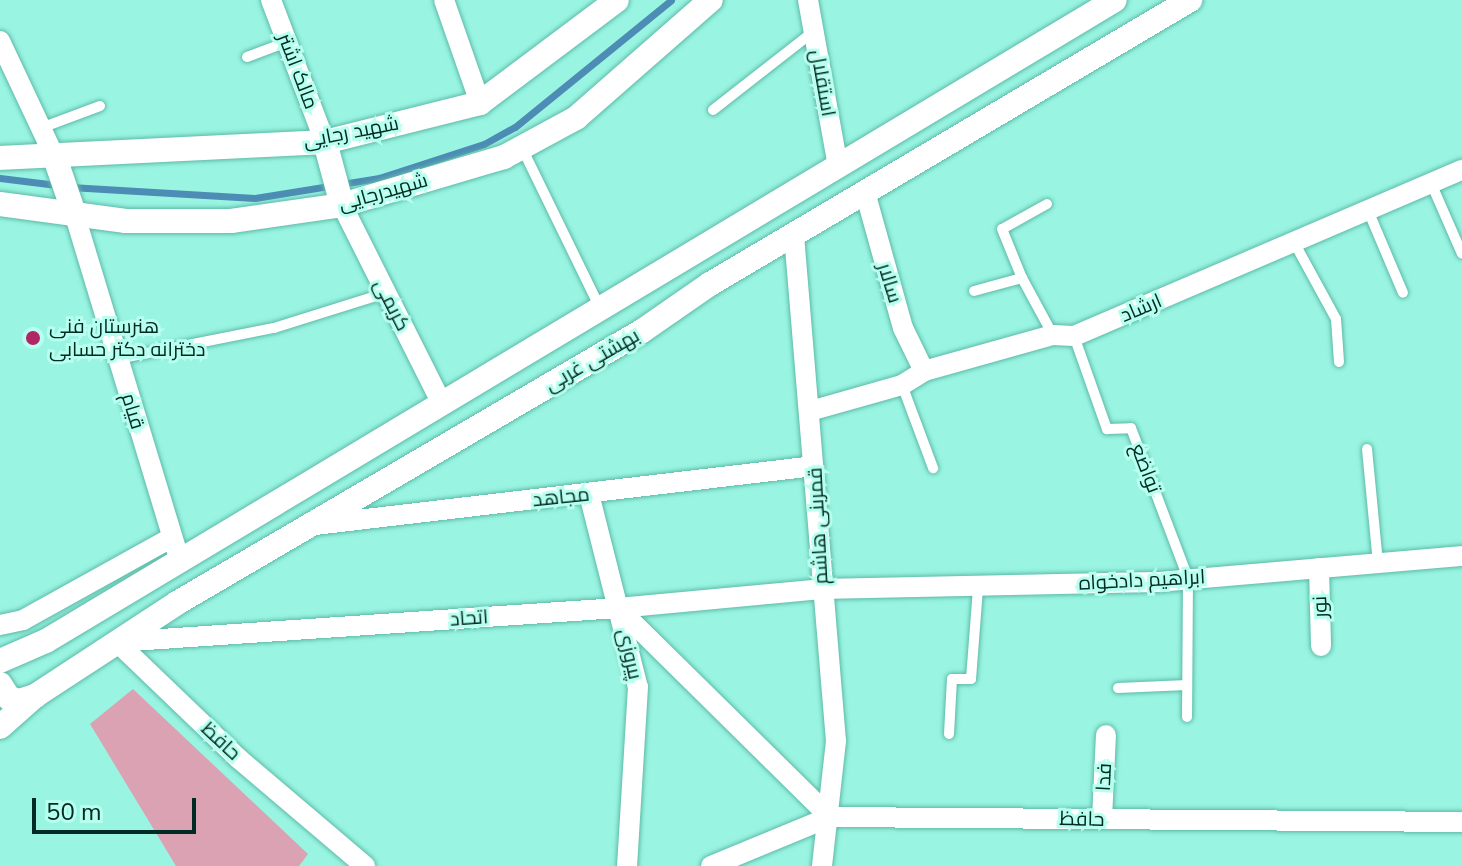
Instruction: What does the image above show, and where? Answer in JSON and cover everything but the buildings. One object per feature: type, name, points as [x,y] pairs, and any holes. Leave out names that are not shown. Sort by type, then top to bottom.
[{"type":"street","name":"مالک اشتر","points":[[271,0],[325,142]]},
{"type":"street","points":[[444,0],[480,103]]},
{"type":"street","name":"شهید رجایی","points":[[0,158],[55,158],[325,142],[480,103],[617,0]]},
{"type":"street","name":"شهیدرجایی","points":[[0,204],[75,216],[231,221],[342,205],[504,157],[576,118],[711,0]]},
{"type":"street","name":"استقلال","points":[[808,0],[838,166]]},
{"type":"street","name":"بهشتی غربی","points":[[10,656],[46,641],[175,549],[442,404],[1115,0]]},
{"type":"street","name":"بهشتی غربی","points":[[0,727],[35,696],[117,642],[307,526],[642,331],[710,284],[1190,0]]},
{"type":"street","points":[[0,41],[55,158],[75,216]]},
{"type":"street","points":[[1045,42],[1065,74]]},
{"type":"street","points":[[325,142],[342,205]]},
{"type":"street","name":"ارشاد","points":[[810,411],[902,385],[924,371],[1053,335],[1074,336],[1295,244],[1367,208],[1462,170]]},
{"type":"street","name":"سالار","points":[[865,192],[903,328],[924,371]]},
{"type":"street","name":"کریمی","points":[[342,205],[442,404]]},
{"type":"street","name":"قیام","points":[[75,216],[175,549]]},
{"type":"street","name":"قمربنی هاشم","points":[[794,235],[836,741],[830,817],[822,866]]},
{"type":"street","name":"مجاهد","points":[[307,526],[814,466]]},
{"type":"street","name":"پیروزی","points":[[589,494],[638,687],[627,866]]},
{"type":"street","points":[[0,625],[23,620],[175,549]]},
{"type":"street","name":"ابراهیم دادخواه","points":[[821,589],[978,587],[1188,578],[1462,556]]},
{"type":"street","name":"نور","points":[[1319,568],[1321,646]]},
{"type":"street","name":"اتحاد","points":[[117,642],[618,608],[821,589]]},
{"type":"street","points":[[618,608],[830,817]]},
{"type":"street","name":"حافظ","points":[[117,642],[238,758],[365,866]]},
{"type":"street","points":[[10,656],[2,668],[0,682],[9,698],[19,701],[35,696]]},
{"type":"street","name":"فدا","points":[[1102,819],[1106,735]]},
{"type":"street","name":"حافظ","points":[[711,866],[830,817],[1462,822]]},
{"type":"lane","points":[[713,110],[814,31]]},
{"type":"lane","points":[[247,57],[287,42]]},
{"type":"lane","points":[[41,128],[100,106]]},
{"type":"lane","points":[[522,147],[600,308]]},
{"type":"lane","points":[[1431,183],[1462,254]]},
{"type":"lane","points":[[1047,204],[1002,229],[1022,278],[1053,335]]},
{"type":"lane","points":[[1367,208],[1403,293]]},
{"type":"lane","points":[[1295,244],[1336,319],[1339,362]]},
{"type":"lane","points":[[974,291],[1022,278]]},
{"type":"lane","points":[[117,359],[274,328],[386,293]]},
{"type":"lane","name":"تواضع","points":[[1074,336],[1107,429],[1131,428],[1188,578]]},
{"type":"lane","points":[[902,385],[933,468]]},
{"type":"lane","points":[[1367,449],[1378,563]]},
{"type":"lane","points":[[1187,717],[1188,578]]},
{"type":"lane","points":[[949,734],[952,679],[971,679],[978,587]]},
{"type":"lane","points":[[1118,688],[1187,685]]},
{"type":"shaded area","points":[[133,689],[308,854],[299,866],[176,866],[90,724]]},
{"type":"waterway","points":[[70,187],[255,198],[379,178],[484,144],[515,127],[671,0]]},
{"type":"waterway","points":[[0,178],[57,185]]},
{"type":"place","name":"هنرستان فنی دخترانه دکتر حسابی","points":[[33,338]]}]
